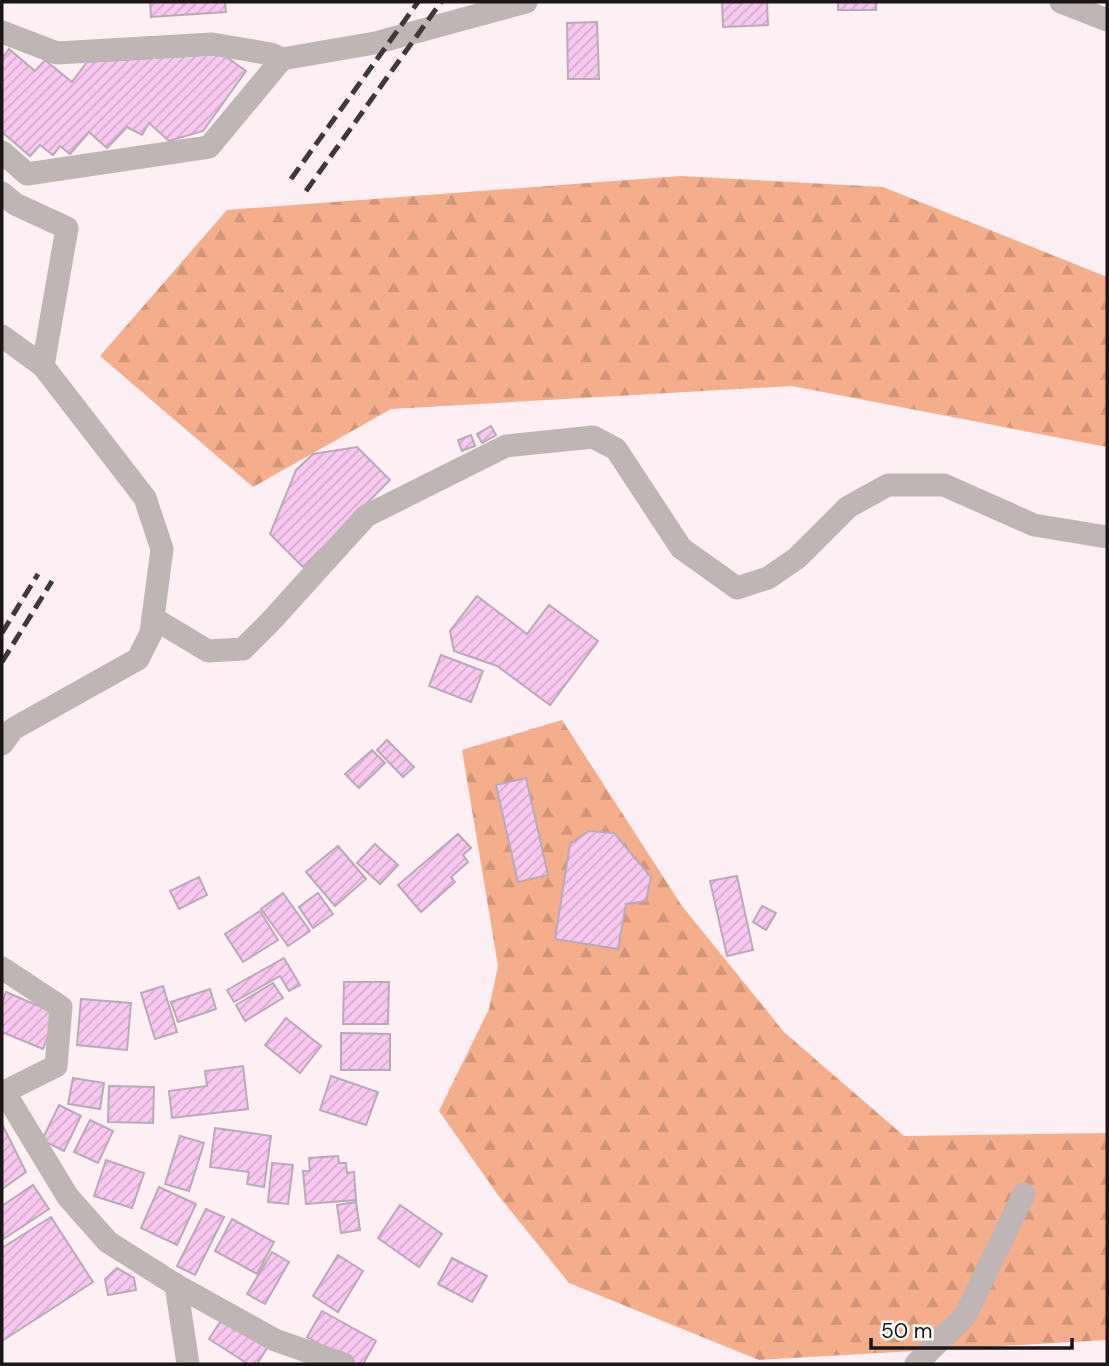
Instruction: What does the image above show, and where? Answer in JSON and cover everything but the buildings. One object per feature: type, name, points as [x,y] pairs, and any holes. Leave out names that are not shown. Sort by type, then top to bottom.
[{"type":"street","points":[[2,32],[57,53],[212,44],[271,54],[282,59],[375,43],[526,2]]},
{"type":"street","points":[[1061,2],[1107,20]]},
{"type":"street","points":[[2,152],[27,174],[209,147],[282,59]]},
{"type":"street","points":[[2,194],[15,204],[67,228],[43,366]]},
{"type":"street","points":[[2,336],[43,366],[145,498],[162,549],[151,633],[138,659],[13,729],[2,744]]},
{"type":"street","points":[[153,618],[208,651],[243,649],[366,516],[506,446],[593,437],[616,449],[681,548],[737,588],[768,578],[797,558],[848,507],[888,485],[944,485],[1034,525],[1107,537]]},
{"type":"street","points":[[2,968],[61,1007],[56,1066],[2,1093],[68,1197],[108,1242],[176,1285],[275,1340],[344,1364]]},
{"type":"street","points":[[916,1364],[965,1316],[1024,1194]]},
{"type":"street","points":[[176,1285],[188,1364]]},
{"type":"green space","points":[[681,176],[883,187],[1107,277],[1107,447],[792,386],[391,409],[253,487],[100,356],[227,210]]},
{"type":"green space","points":[[562,720],[682,906],[784,1032],[904,1136],[1107,1133],[1107,1340],[759,1360],[569,1283],[498,1195],[439,1111],[489,1009],[498,966],[462,750]]},
{"type":"railway","points":[[291,179],[418,2]]},
{"type":"railway","points":[[306,191],[441,2]]},
{"type":"railway","points":[[2,633],[38,574]]},
{"type":"railway","points":[[2,662],[52,581]]}]
